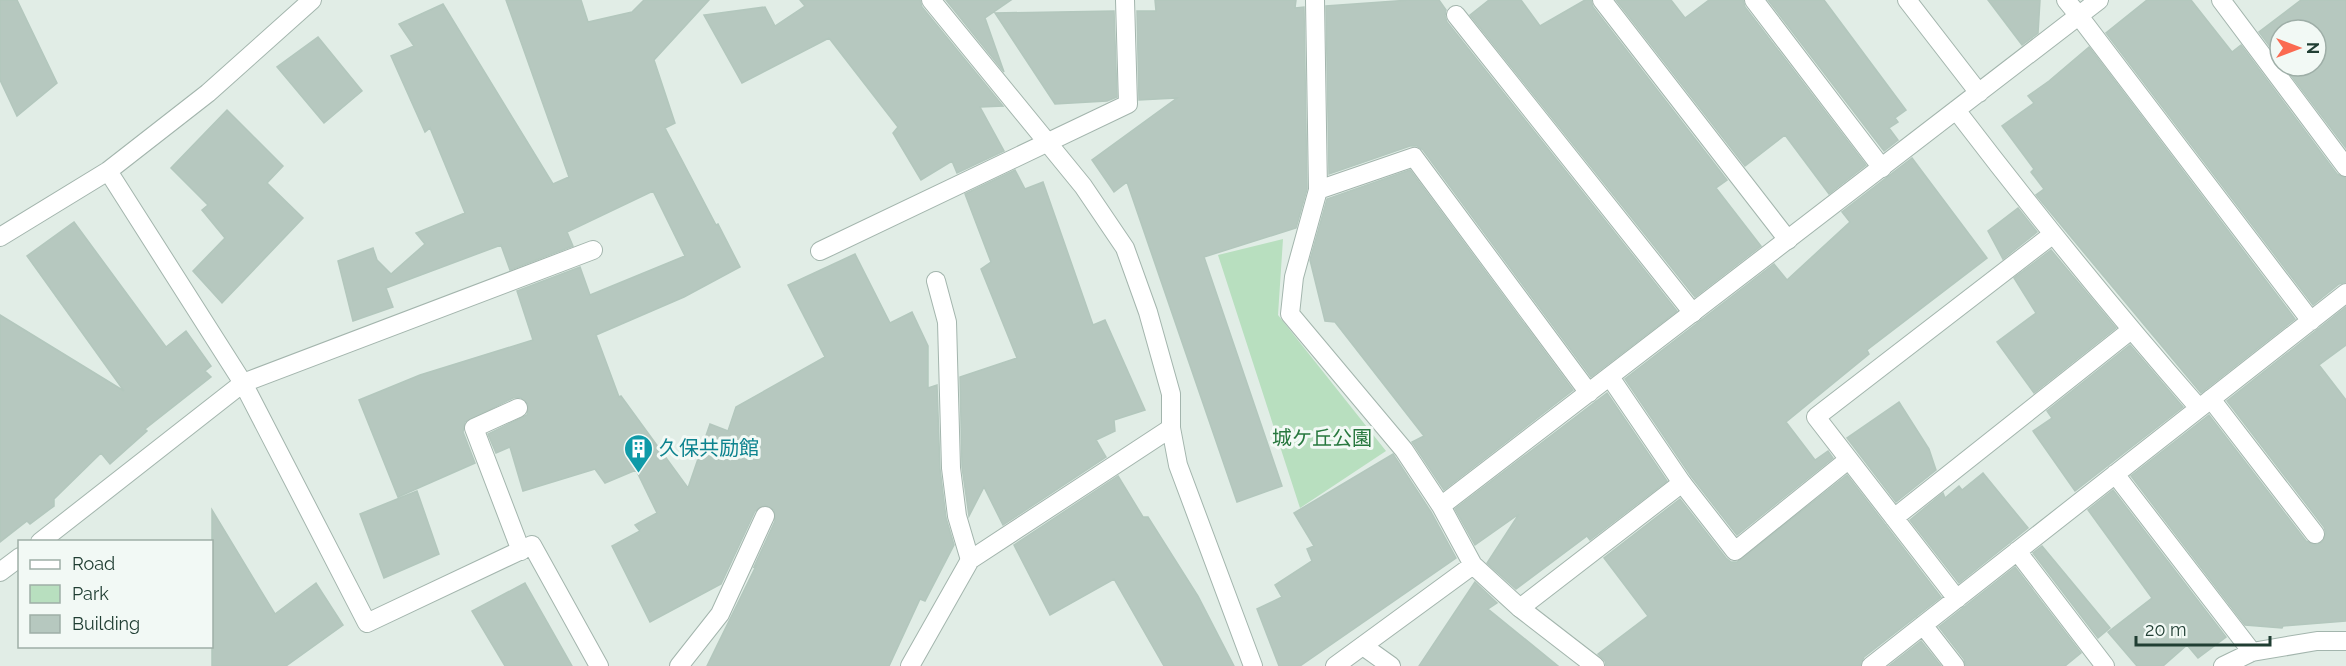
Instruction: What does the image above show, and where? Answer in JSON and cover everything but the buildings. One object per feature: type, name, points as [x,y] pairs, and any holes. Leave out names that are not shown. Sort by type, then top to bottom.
[{"type":"street","points":[[0,237],[108,171],[208,93],[312,0]]},
{"type":"street","points":[[931,0],[1083,186],[1125,248],[1148,312],[1171,394],[1171,428],[1178,465],[1254,666]]},
{"type":"street","points":[[820,251],[1128,104],[1125,0]]},
{"type":"street","points":[[1315,0],[1318,190],[1294,277],[1290,314],[1404,450],[1442,507],[1473,565],[1520,608],[1595,666]]},
{"type":"street","points":[[1602,0],[1788,240]]},
{"type":"street","points":[[1754,0],[1882,168]]},
{"type":"street","points":[[1907,0],[1978,93]]},
{"type":"street","points":[[2066,0],[2311,321]]},
{"type":"street","points":[[1442,507],[2099,0]]},
{"type":"street","points":[[2221,0],[2346,167]]},
{"type":"street","points":[[1456,15],[1693,313]]},
{"type":"street","points":[[1956,110],[2052,235],[2131,330],[2205,404],[2315,534]]},
{"type":"street","points":[[1318,190],[1414,157],[1589,393]]},
{"type":"street","points":[[108,171],[243,383],[367,623],[532,545],[599,666]]},
{"type":"street","points":[[1957,598],[1816,417],[2052,235]]},
{"type":"street","points":[[43,540],[243,383],[593,250]]},
{"type":"street","points":[[936,280],[947,322],[951,468],[957,516],[970,560]]},
{"type":"street","points":[[1871,666],[2346,293]]},
{"type":"street","points":[[1894,518],[2131,330]]},
{"type":"street","points":[[1610,377],[1682,483],[1735,551],[1848,460]]},
{"type":"street","points":[[518,408],[474,428],[521,551]]},
{"type":"street","points":[[910,666],[970,560],[1171,428]]},
{"type":"street","points":[[2115,474],[2252,652]]},
{"type":"street","points":[[1520,608],[1682,483]]},
{"type":"street","points":[[679,666],[720,614],[765,516]]},
{"type":"street","points":[[2017,551],[2105,666]]},
{"type":"street","points":[[0,572],[18,558]]},
{"type":"street","points":[[1335,666],[1473,565]]},
{"type":"street","points":[[1923,625],[1955,666]]},
{"type":"street","points":[[2223,666],[2252,652],[2317,641],[2346,641]]},
{"type":"street","points":[[1363,646],[1391,666]]},
{"type":"green space","name":"城ケ丘公園","points":[[1283,239],[1278,315],[1386,451],[1300,508],[1218,255]]},
{"type":"place","name":"久保共励館","points":[[638,474]]}]
